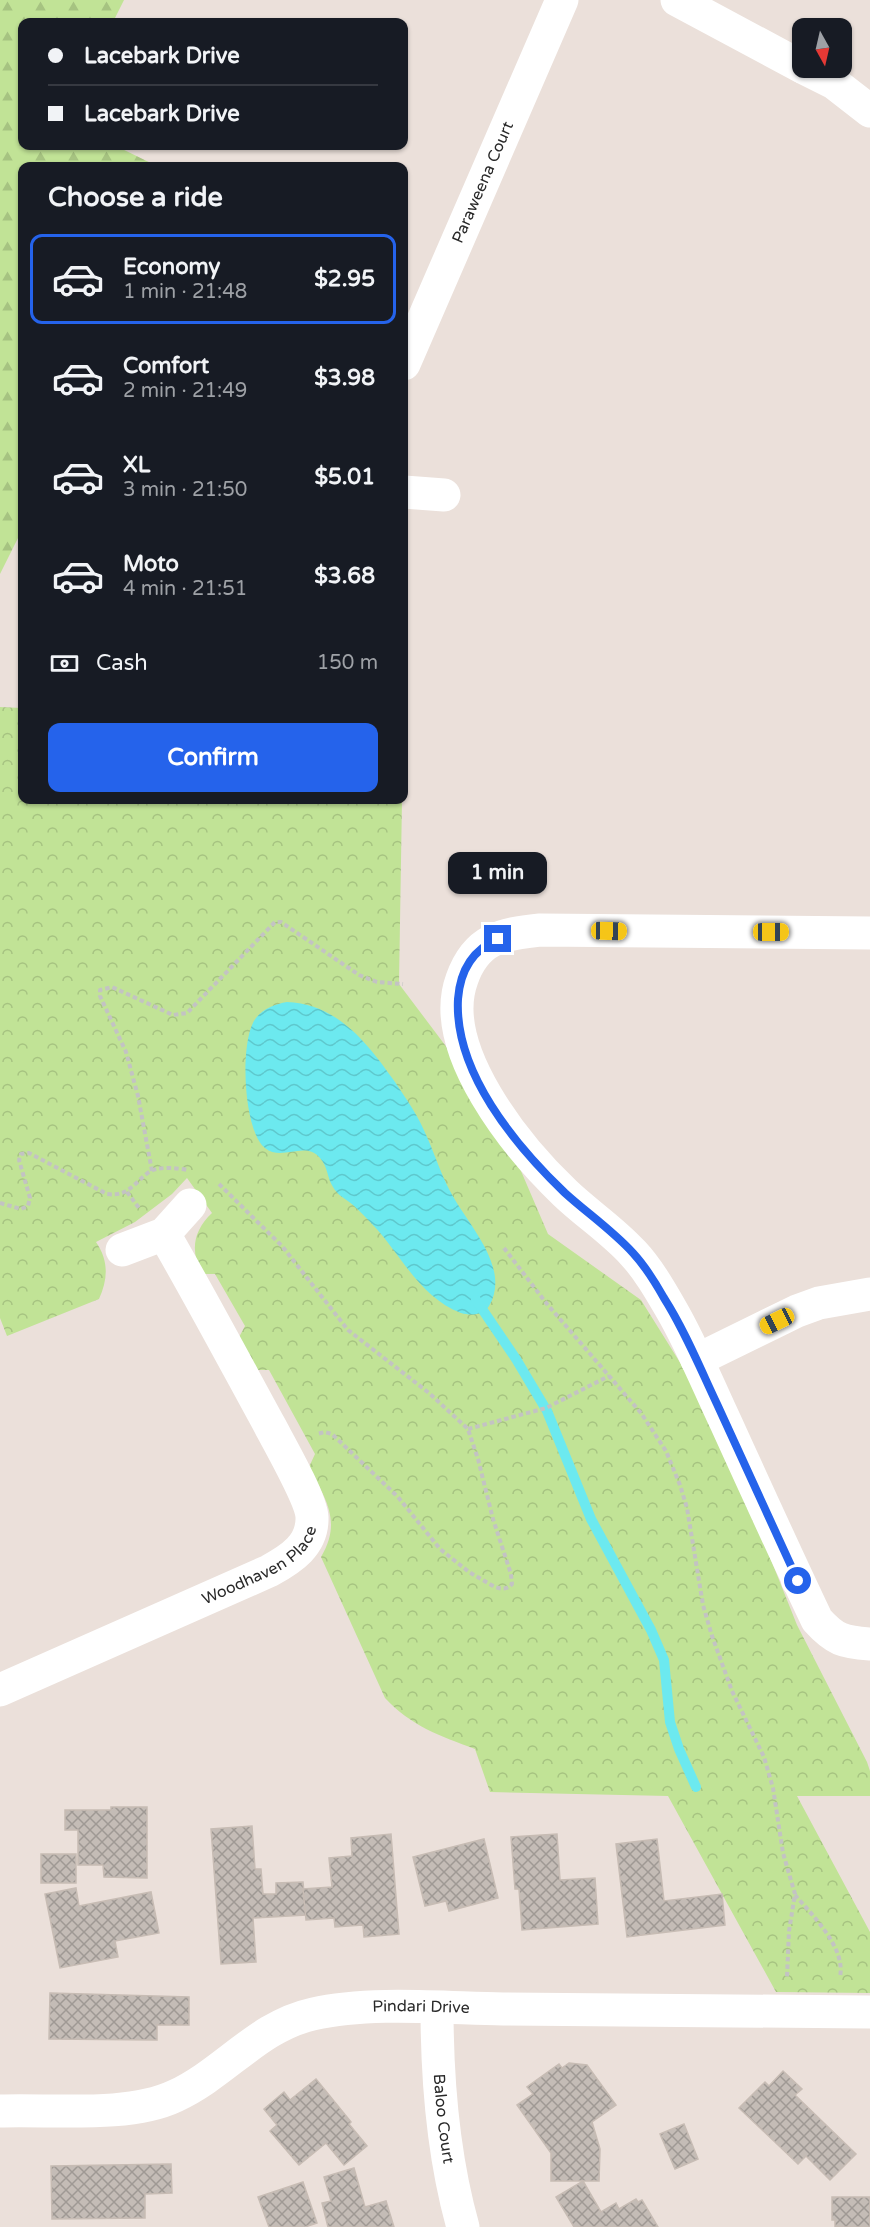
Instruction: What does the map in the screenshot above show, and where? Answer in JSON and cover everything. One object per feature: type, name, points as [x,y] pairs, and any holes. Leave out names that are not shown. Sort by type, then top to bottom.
[{"type":"street","name":"Paraweena Court","points":[[408,355],[562,0]]},
{"type":"street","points":[[677,0],[792,61]]},
{"type":"street","points":[[824,78],[870,111]]},
{"type":"street","points":[[834,83],[870,93]]},
{"type":"street","points":[[408,492],[444,495]]},
{"type":"street","points":[[870,933],[540,930],[510,933],[485,944],[468,962],[459,986],[458,1014],[464,1049],[479,1083],[502,1121],[535,1162],[634,1254],[672,1311],[697,1360],[816,1620],[832,1636],[851,1643],[870,1644]]},
{"type":"street","points":[[122,1250],[164,1234],[190,1205]]},
{"type":"street","name":"Woodhaven Place","points":[[0,1690],[269,1571],[293,1558],[304,1546],[312,1516],[288,1460],[164,1234]]},
{"type":"street","points":[[697,1360],[796,1311],[819,1303],[870,1294]]},
{"type":"street","name":"Baloo Court","points":[[437,2008],[442,2121],[463,2227]]},
{"type":"street","name":"Pindari Drive","points":[[0,2111],[92,2110],[147,2105],[173,2098],[195,2086],[261,2035],[286,2022],[312,2014],[341,2009],[870,2012]]},
{"type":"path","points":[[152,1171],[126,1052],[100,996],[100,990],[112,987],[173,1015],[187,1013],[275,922],[281,922],[359,975],[377,982],[403,984]]},
{"type":"path","points":[[0,1203],[21,1209],[26,1208],[30,1202],[19,1160],[21,1154],[25,1153],[113,1195],[127,1192],[152,1171],[170,1169],[195,1171]]},
{"type":"path","points":[[216,1181],[282,1246],[348,1330],[429,1393],[468,1429],[512,1584],[505,1588],[495,1587],[455,1562],[429,1537],[398,1497],[333,1434],[325,1432],[317,1434]]},
{"type":"path","points":[[504,1248],[547,1304],[654,1430],[680,1485],[687,1508],[708,1621],[732,1691],[768,1767],[783,1853],[795,1894],[787,1960],[787,2011]]},
{"type":"path","points":[[468,1429],[546,1408],[609,1376]]},
{"type":"path","points":[[795,1894],[819,1923],[840,1958],[842,1972],[835,2012]]},
{"type":"green space","points":[[0,0],[124,0],[115,18],[18,18],[18,150],[124,150],[149,162],[18,162],[18,538],[0,574]]},
{"type":"green space","points":[[0,707],[18,708],[18,804],[402,804],[399,984],[448,1049],[518,1164],[548,1234],[641,1300],[714,1417],[797,1625],[867,1762],[870,1771],[870,1796],[797,1796],[870,1932],[870,1993],[776,1992],[668,1796],[490,1792],[475,1749],[438,1735],[416,1723],[385,1698],[321,1557],[327,1544],[331,1521],[326,1500],[309,1467],[315,1454],[269,1370],[255,1370],[238,1339],[245,1326],[215,1274],[202,1274],[198,1266],[195,1249],[197,1234],[212,1213],[187,1178],[172,1194],[135,1222],[96,1242],[103,1256],[106,1270],[99,1299],[7,1336],[0,1318]]},
{"type":"water","points":[[287,1002],[305,1004],[322,1010],[350,1028],[374,1054],[417,1116],[450,1191],[491,1261],[495,1276],[495,1291],[489,1306],[481,1313],[461,1313],[433,1297],[372,1224],[356,1207],[339,1195],[331,1184],[323,1161],[314,1153],[307,1151],[272,1152],[265,1148],[258,1138],[248,1105],[247,1045],[256,1018],[270,1007]]},
{"type":"building","points":[[111,1807],[147,1807],[147,1878],[104,1877],[103,1865],[78,1865],[78,1830],[65,1830],[65,1810],[111,1810]]},
{"type":"building","points":[[252,1826],[255,1869],[261,1869],[263,1894],[276,1894],[276,1883],[303,1882],[306,1915],[253,1918],[256,1962],[221,1964],[211,1829]]},
{"type":"building","points":[[391,1834],[399,1934],[364,1937],[363,1925],[335,1927],[334,1918],[306,1920],[303,1889],[332,1887],[329,1858],[352,1856],[351,1838]]},
{"type":"building","points":[[557,1834],[560,1880],[595,1878],[598,1924],[522,1930],[519,1889],[515,1889],[511,1837]]},
{"type":"building","points":[[484,1839],[498,1898],[449,1911],[446,1901],[425,1906],[413,1857]]},
{"type":"building","points":[[657,1839],[664,1901],[722,1894],[725,1925],[627,1937],[616,1844]]},
{"type":"building","points":[[41,1854],[76,1854],[76,1883],[41,1883]]},
{"type":"building","points":[[76,1888],[79,1906],[151,1892],[159,1933],[115,1941],[118,1957],[60,1968],[45,1894]]},
{"type":"building","points":[[50,1993],[189,1997],[189,2025],[157,2025],[157,2040],[49,2039]]},
{"type":"building","points":[[569,2063],[587,2065],[616,2105],[592,2122],[600,2149],[599,2181],[551,2181],[551,2153],[517,2105],[533,2094],[527,2087],[559,2064],[562,2068]]},
{"type":"building","points":[[783,2071],[802,2089],[795,2095],[856,2154],[830,2180],[806,2156],[798,2164],[739,2108],[765,2082],[769,2086]]},
{"type":"building","points":[[316,2079],[351,2122],[349,2124],[367,2146],[344,2165],[326,2143],[299,2165],[270,2131],[277,2125],[264,2109],[284,2092],[290,2100]]},
{"type":"building","points":[[684,2124],[698,2159],[675,2169],[660,2134]]},
{"type":"building","points":[[171,2164],[172,2193],[145,2194],[145,2218],[52,2219],[51,2166]]},
{"type":"building","points":[[354,2168],[365,2207],[386,2201],[394,2227],[328,2227],[322,2203],[331,2201],[324,2177]]},
{"type":"building","points":[[583,2181],[601,2212],[616,2203],[619,2209],[636,2199],[638,2202],[642,2200],[658,2227],[574,2227],[556,2197]]},
{"type":"building","points":[[303,2182],[317,2223],[305,2227],[269,2227],[258,2197]]},
{"type":"building","points":[[832,2197],[870,2197],[870,2227],[835,2227],[835,2220],[832,2220]]},
{"type":"waterway","points":[[476,1300],[516,1359],[547,1411],[591,1519],[651,1630],[664,1660],[670,1722],[696,1787]]},
{"type":"route","points":[[498,939],[485,944],[468,962],[459,986],[458,1014],[464,1049],[479,1083],[502,1121],[535,1162],[634,1254],[654,1281],[697,1360],[798,1581]]}]
